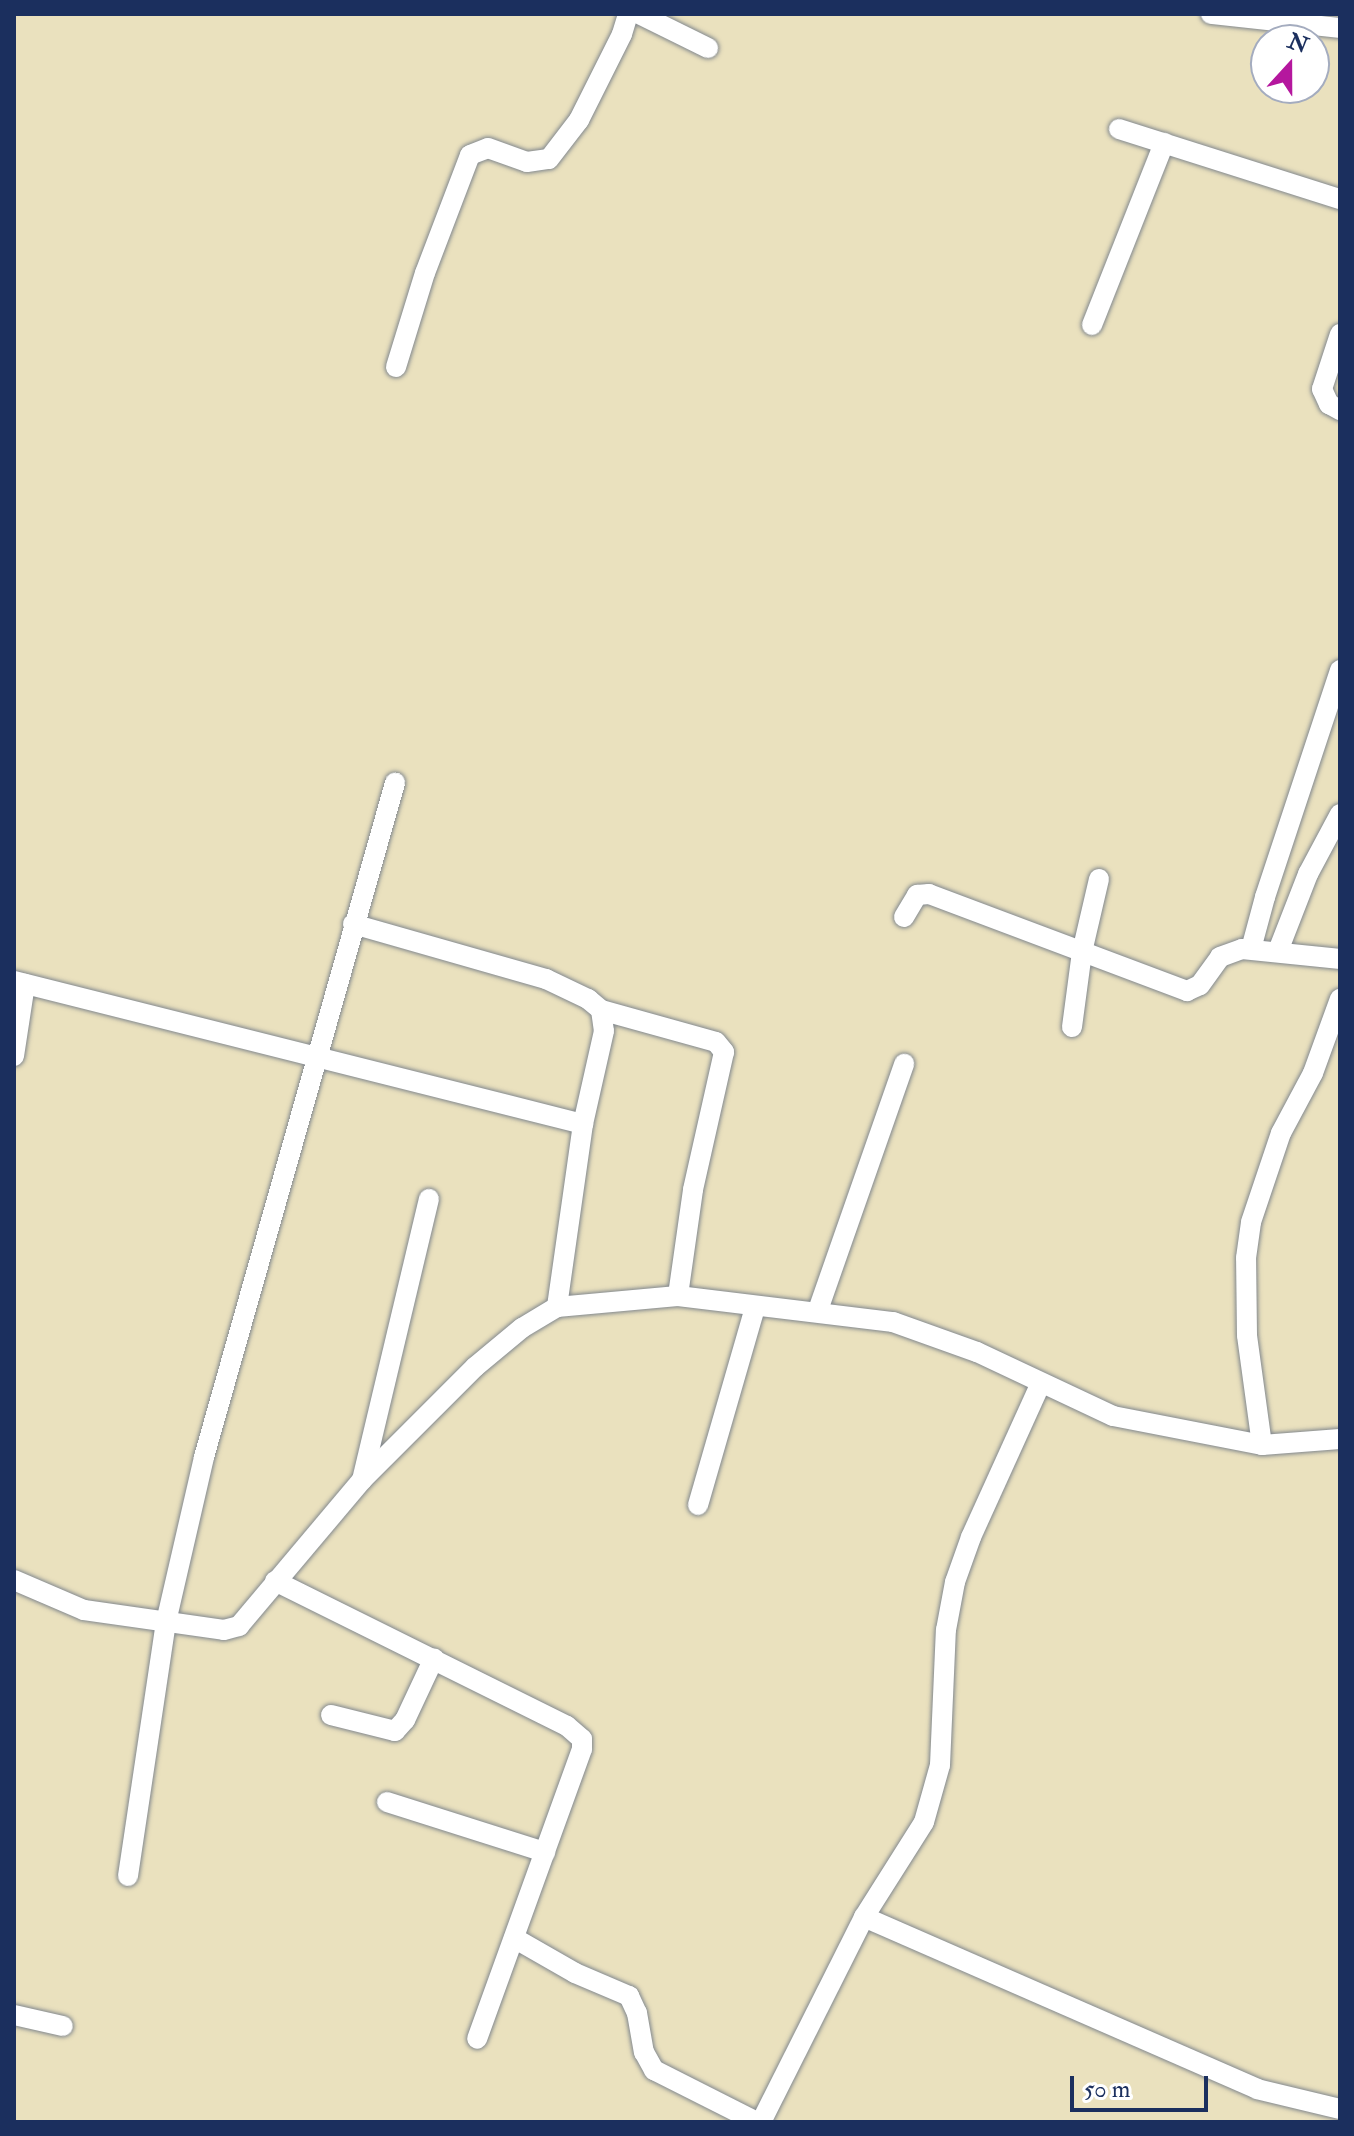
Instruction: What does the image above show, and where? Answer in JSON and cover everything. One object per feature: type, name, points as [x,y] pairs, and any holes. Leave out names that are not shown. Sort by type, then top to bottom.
[{"type":"street","points":[[396,367],[425,273],[470,155],[488,148],[527,162],[549,159],[579,120],[622,34],[628,14]]},
{"type":"street","points":[[639,14],[684,23],[708,48]]},
{"type":"street","points":[[1211,14],[1340,28]]},
{"type":"street","points":[[1119,129],[1340,199]]},
{"type":"street","points":[[1092,325],[1164,143]]},
{"type":"street","points":[[1340,334],[1322,389],[1329,404],[1340,410]]},
{"type":"street","points":[[1251,949],[1265,897],[1340,670]]},
{"type":"street","points":[[128,1876],[166,1622],[204,1457],[395,783]]},
{"type":"street","points":[[1278,951],[1316,856],[1340,814]]},
{"type":"street","points":[[1072,1027],[1082,952],[1099,879]]},
{"type":"street","points":[[904,917],[917,895],[929,894],[1187,991],[1200,985],[1227,952],[1251,949],[1340,959]]},
{"type":"street","points":[[353,924],[546,979],[588,999],[601,1010],[716,1042],[724,1052],[693,1190],[678,1296]]},
{"type":"street","points":[[14,1056],[20,983],[583,1124]]},
{"type":"street","points":[[1262,1445],[1247,1335],[1246,1258],[1251,1222],[1281,1133],[1313,1073],[1340,999]]},
{"type":"street","points":[[557,1307],[583,1124],[604,1031],[601,1010]]},
{"type":"street","points":[[818,1310],[904,1064]]},
{"type":"street","points":[[362,1480],[429,1199]]},
{"type":"street","points":[[14,1580],[84,1610],[224,1630],[239,1626],[362,1480],[475,1367],[522,1328],[557,1307],[678,1296],[755,1307],[818,1310],[893,1322],[977,1352],[1040,1385],[1113,1416],[1262,1445],[1340,1439]]},
{"type":"street","points":[[698,1505],[755,1307]]},
{"type":"street","points":[[514,1938],[575,1973],[629,1996],[637,2013],[644,2052],[654,2070],[759,2122],[864,1917],[924,1822],[940,1765],[946,1630],[955,1582],[971,1537],[1040,1385]]},
{"type":"street","points":[[275,1581],[567,1726],[582,1739],[582,1749],[477,2039]]},
{"type":"street","points":[[331,1715],[395,1731],[405,1720],[434,1658]]},
{"type":"street","points":[[387,1802],[545,1852]]},
{"type":"street","points":[[864,1917],[1257,2089],[1340,2109]]},
{"type":"street","points":[[14,2015],[63,2026]]}]
